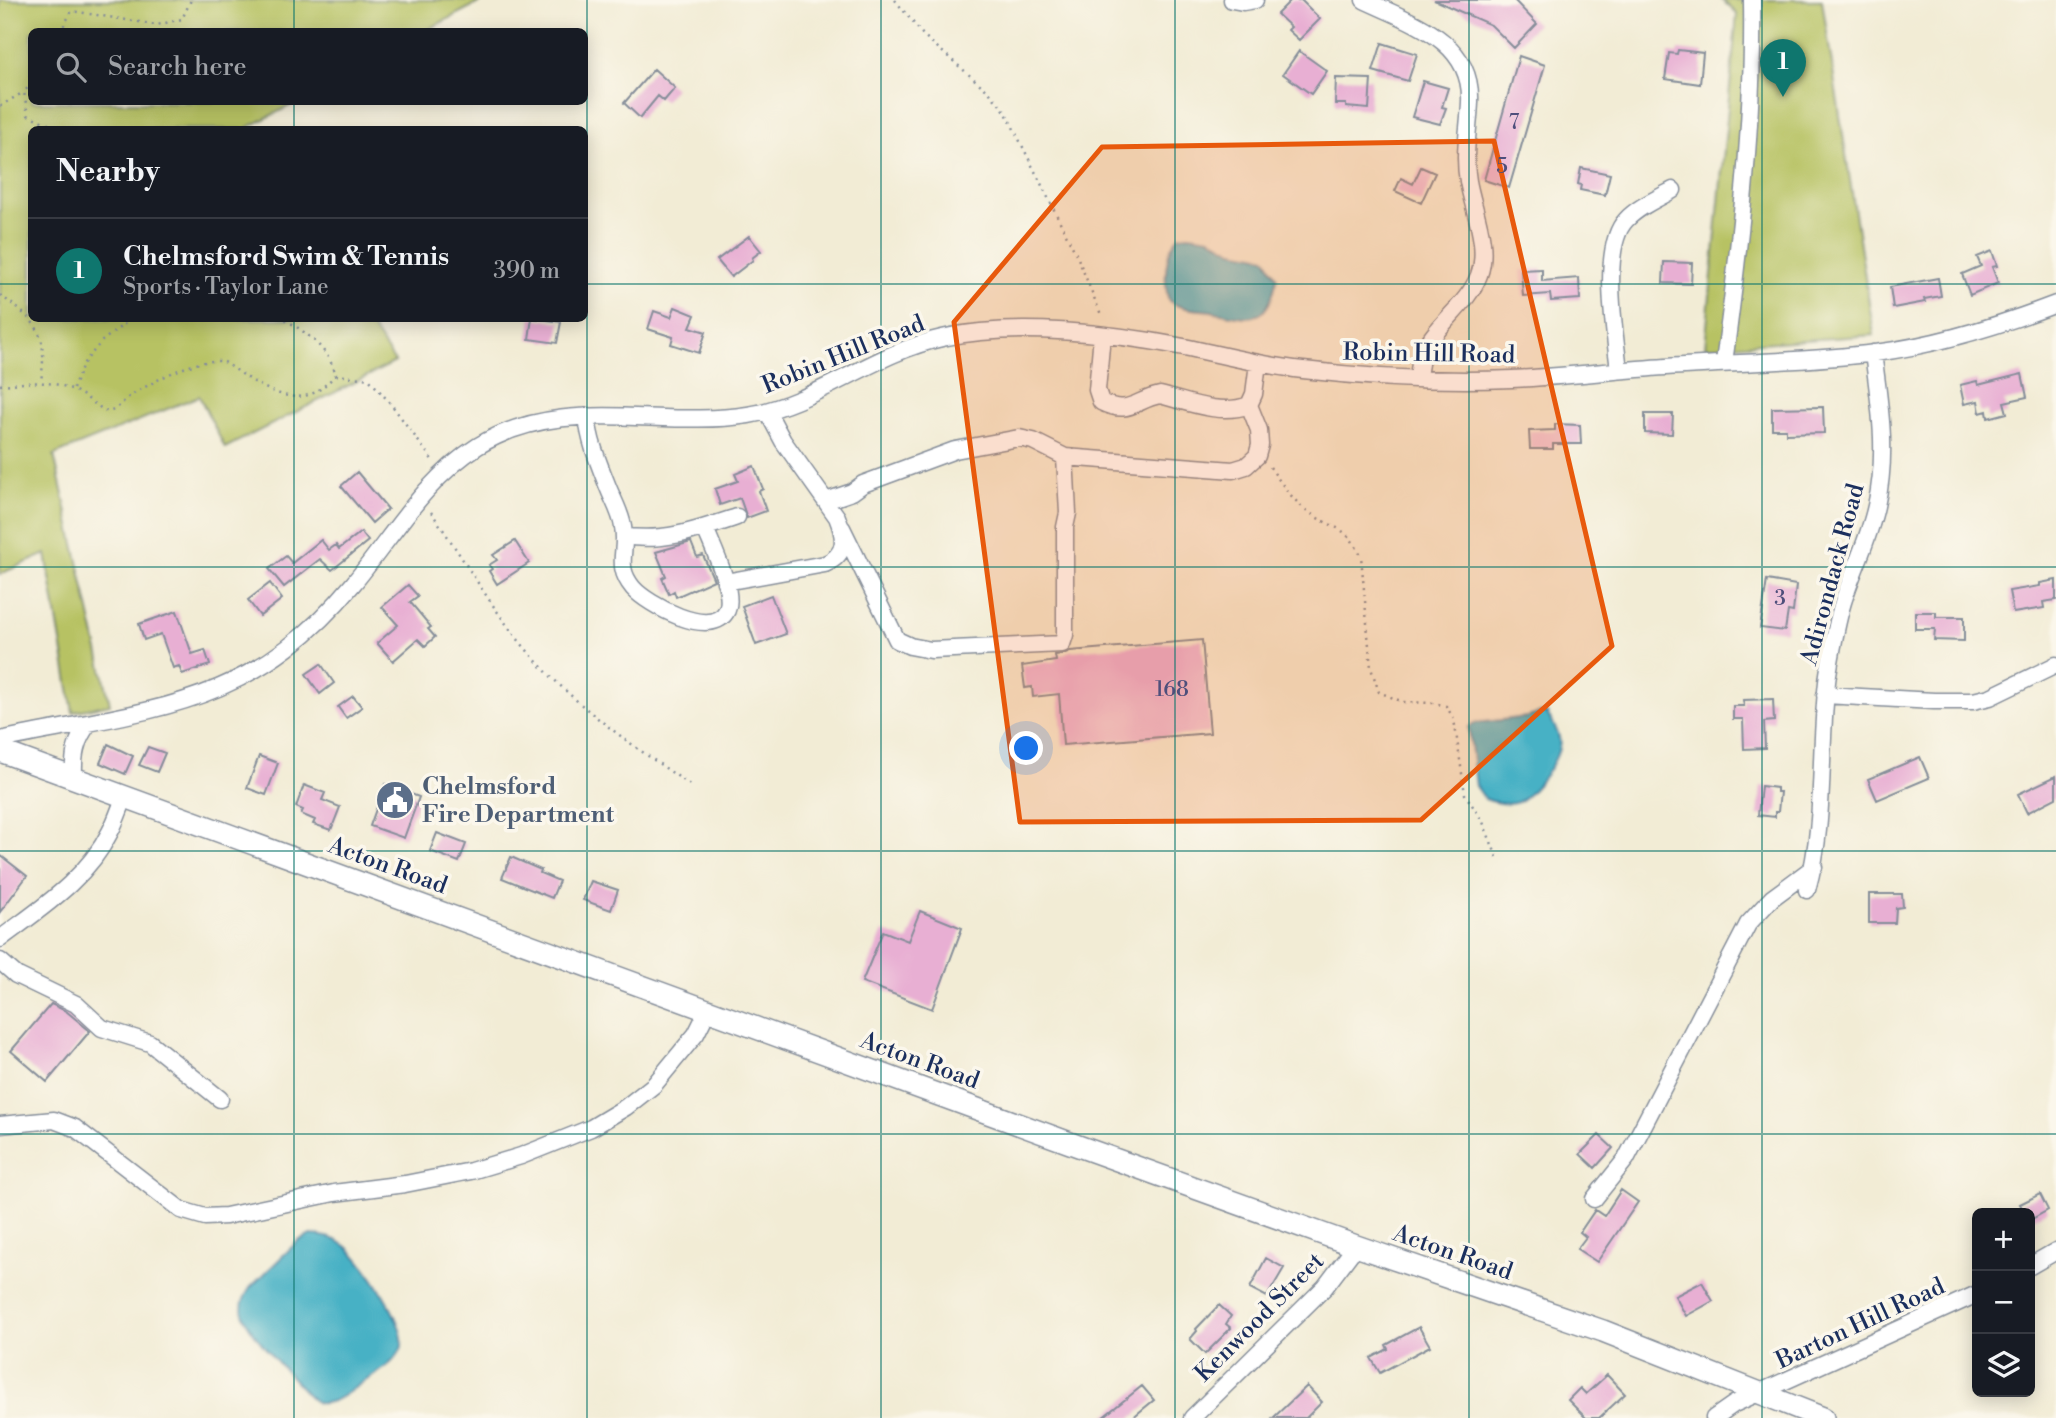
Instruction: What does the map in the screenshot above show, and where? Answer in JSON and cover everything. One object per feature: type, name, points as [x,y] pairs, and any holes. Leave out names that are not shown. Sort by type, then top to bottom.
[{"type":"main road","name":"Acton Road","points":[[0,751],[1356,1246],[1603,1331],[1823,1418]]},
{"type":"street","points":[[1232,0],[1255,0]]},
{"type":"street","points":[[1364,0],[1426,30],[1448,44],[1465,67],[1469,81],[1471,98],[1464,156],[1482,244],[1483,264],[1474,285],[1423,353],[1418,378]]},
{"type":"street","points":[[1724,363],[1741,225],[1751,86],[1752,0]]},
{"type":"street","points":[[1619,370],[1612,275],[1617,236],[1627,219],[1673,190]]},
{"type":"street","name":"Robin Hill Road","points":[[0,740],[133,716],[187,701],[235,682],[279,657],[337,603],[443,474],[477,446],[511,429],[587,416],[699,418],[767,411],[798,400],[906,347],[948,336],[991,331],[1102,335],[1324,373],[1418,378],[1519,379],[1873,354],[1962,335],[2056,304]]},
{"type":"street","points":[[1102,335],[1097,390],[1101,402],[1126,409],[1160,395],[1221,410],[1237,410],[1249,405],[1254,394],[1258,363]]},
{"type":"street","name":"Adirondack Road","points":[[1807,890],[1814,867],[1822,791],[1825,695],[1838,622],[1880,487],[1884,445],[1873,354]]},
{"type":"street","points":[[826,501],[852,492],[863,484],[955,450],[1019,438],[1065,457],[1233,470],[1246,466],[1257,456],[1259,450],[1259,430],[1249,405]]},
{"type":"street","points":[[767,411],[783,441],[842,528],[897,640],[931,650],[1062,644],[1065,635],[1065,527],[1068,513],[1065,457]]},
{"type":"street","points":[[587,416],[594,450],[620,517],[624,536],[621,556],[626,577],[634,589],[675,616],[715,620],[722,615],[727,609],[728,601],[725,582],[705,528]]},
{"type":"street","points":[[624,536],[648,539],[705,528],[737,517]]},
{"type":"street","points":[[725,582],[816,566],[834,560],[843,548],[842,528]]},
{"type":"street","points":[[1825,695],[1973,701],[1990,697],[2056,665]]},
{"type":"street","points":[[74,778],[75,747],[89,723]]},
{"type":"street","points":[[0,939],[63,892],[84,868],[109,834],[125,796]]},
{"type":"street","points":[[1594,1199],[1626,1159],[1748,923],[1772,898],[1814,867]]},
{"type":"street","points":[[0,961],[16,975],[76,1004],[102,1028],[150,1043],[220,1098]]},
{"type":"street","points":[[0,1125],[54,1120],[75,1128],[181,1210],[205,1217],[226,1216],[334,1193],[405,1184],[471,1171],[521,1156],[591,1128],[626,1107],[654,1085],[696,1034],[708,1010]]},
{"type":"street","name":"Kenwood Street","points":[[1192,1418],[1318,1295],[1356,1246]]},
{"type":"street","points":[[2035,1263],[2056,1251]]},
{"type":"street","name":"Barton Hill Road","points":[[1714,1418],[1734,1404],[1972,1296]]},
{"type":"path","points":[[62,28],[72,11],[158,25],[182,19],[191,0]]},
{"type":"path","points":[[895,0],[923,35],[989,92],[1006,111],[1077,256],[1103,321],[1102,335]]},
{"type":"path","points":[[0,106],[28,88]]},
{"type":"path","points":[[24,92],[28,115],[53,126]]},
{"type":"path","points":[[0,295],[28,315]]},
{"type":"path","points":[[33,322],[41,333],[44,360],[41,381]]},
{"type":"path","points":[[73,389],[83,364],[102,341],[127,322]]},
{"type":"path","points":[[288,322],[322,347],[332,360],[337,375]]},
{"type":"path","points":[[0,385],[41,381],[73,389],[95,406],[108,412],[118,409],[127,398],[171,373],[215,361],[227,362],[274,393],[296,396],[308,396],[337,375],[369,379],[443,474]]},
{"type":"path","points":[[1259,450],[1286,492],[1308,512],[1337,526],[1354,542],[1361,556],[1371,668],[1379,692],[1403,702],[1447,706],[1454,719],[1465,794],[1483,822],[1497,857]]},
{"type":"path","points":[[420,499],[516,636],[548,674],[631,745],[693,787]]},
{"type":"highlighted area","points":[[1494,141],[1612,646],[1421,820],[1020,822],[954,322],[1102,147]]},
{"type":"green space","points":[[0,0],[484,0],[431,28],[28,28],[28,105],[291,105],[251,126],[28,126],[28,322],[368,322],[395,362],[225,448],[199,396],[54,455],[110,704],[73,712],[46,554],[0,574]]},
{"type":"green space","points":[[1722,0],[1822,0],[1874,335],[1705,347],[1737,14]]},
{"type":"water","points":[[1179,236],[1210,238],[1233,251],[1265,257],[1277,277],[1273,293],[1263,312],[1256,316],[1238,316],[1184,308],[1169,301],[1166,284],[1168,257]]},
{"type":"water","points":[[1547,713],[1559,738],[1557,754],[1546,774],[1518,802],[1505,804],[1485,799],[1476,786],[1469,727],[1476,723]]},
{"type":"water","points":[[311,1235],[334,1239],[354,1254],[383,1294],[399,1326],[402,1339],[398,1355],[389,1365],[340,1398],[323,1403],[317,1403],[307,1394],[269,1353],[251,1329],[242,1309],[243,1300],[250,1288],[298,1241]]},
{"type":"building","points":[[1291,0],[1301,0],[1320,19],[1299,40],[1288,30],[1291,27],[1277,14]]},
{"type":"building","points":[[1434,0],[1514,0],[1537,24],[1514,48],[1491,25]]},
{"type":"building","points":[[1382,43],[1417,54],[1408,81],[1373,71]]},
{"type":"building","points":[[1678,50],[1703,53],[1700,84],[1665,79],[1669,53],[1677,54]]},
{"type":"building","points":[[1299,51],[1327,71],[1311,94],[1283,74]]},
{"type":"building","points":[[1519,56],[1545,65],[1509,188],[1484,180]]},
{"type":"building","points":[[654,69],[675,88],[664,101],[658,96],[640,118],[624,103]]},
{"type":"building","points":[[1336,78],[1371,79],[1369,109],[1335,104]]},
{"type":"building","points":[[1423,81],[1448,88],[1442,107],[1446,108],[1440,124],[1412,117]]},
{"type":"building","points":[[1421,167],[1435,173],[1421,203],[1395,191],[1401,178],[1413,184]]},
{"type":"building","points":[[1581,168],[1610,174],[1605,195],[1580,190],[1581,185],[1578,184]]},
{"type":"building","points":[[749,236],[761,251],[731,277],[717,260]]},
{"type":"building","points":[[1992,251],[1997,266],[1992,267],[1998,283],[1970,295],[1962,274],[1981,266],[1977,257]]},
{"type":"building","points":[[1664,262],[1692,263],[1691,284],[1663,283]]},
{"type":"building","points":[[1542,269],[1542,281],[1579,278],[1580,299],[1551,301],[1550,294],[1523,296],[1521,270]]},
{"type":"building","points":[[1938,278],[1941,296],[1893,308],[1890,287]]},
{"type":"building","points":[[675,307],[695,315],[690,327],[706,332],[699,353],[671,344],[673,337],[648,329],[654,311],[671,317]]},
{"type":"building","points":[[531,322],[561,322],[557,343],[529,339]]},
{"type":"building","points":[[2022,374],[2027,397],[2004,402],[2007,413],[1988,418],[1987,411],[1980,413],[1978,401],[1964,404],[1960,385],[1977,381],[1978,385]]},
{"type":"building","points":[[1823,407],[1824,433],[1786,434],[1786,429],[1772,429],[1772,408]]},
{"type":"building","points":[[1645,414],[1673,414],[1672,434],[1645,433]]},
{"type":"building","points":[[1555,424],[1580,425],[1581,444],[1553,444],[1553,449],[1530,449],[1529,431],[1555,430]]},
{"type":"building","points":[[754,466],[763,489],[759,491],[766,511],[747,518],[740,498],[720,505],[715,489],[738,481],[735,474]]},
{"type":"building","points":[[357,472],[388,509],[372,523],[341,486]]},
{"type":"building","points":[[361,532],[368,541],[332,570],[320,559],[284,587],[269,569],[286,556],[292,563],[321,540],[329,550],[336,545],[339,549]]},
{"type":"building","points":[[515,541],[529,563],[497,584],[489,571],[492,569],[489,565],[497,560],[493,555]]},
{"type":"building","points":[[691,542],[697,557],[703,555],[714,580],[676,597],[674,591],[669,594],[662,578],[666,576],[656,552]]},
{"type":"building","points":[[1767,580],[1796,585],[1793,612],[1788,611],[1785,631],[1760,628]]},
{"type":"building","points":[[2056,580],[2056,600],[2043,602],[2044,608],[2013,613],[2009,591],[2040,586],[2040,583]]},
{"type":"building","points":[[270,583],[282,599],[260,616],[248,600]]},
{"type":"building","points":[[408,585],[418,596],[410,602],[431,627],[428,629],[435,637],[425,646],[418,639],[393,661],[377,643],[398,625],[382,607]]},
{"type":"building","points":[[771,595],[786,634],[756,645],[742,606]]},
{"type":"building","points":[[177,611],[192,654],[205,650],[210,665],[182,674],[179,666],[173,668],[161,634],[144,640],[139,624]]},
{"type":"building","points":[[1915,612],[1936,612],[1936,617],[1964,617],[1964,641],[1934,640],[1935,629],[1915,629]]},
{"type":"building","points":[[1202,640],[1210,733],[1063,745],[1059,694],[1033,697],[1032,687],[1025,688],[1022,666],[1056,661],[1055,655],[1070,651]]},
{"type":"building","points":[[321,664],[334,683],[320,694],[306,674]]},
{"type":"building","points":[[353,696],[362,707],[346,718],[338,707]]},
{"type":"building","points":[[1773,699],[1774,721],[1764,722],[1765,748],[1744,749],[1743,719],[1733,719],[1733,706],[1744,706],[1743,700]]},
{"type":"building","points":[[108,744],[133,756],[125,774],[100,763]]},
{"type":"building","points":[[148,747],[165,753],[157,772],[139,765]]},
{"type":"building","points":[[259,756],[278,763],[266,795],[247,788]]},
{"type":"building","points":[[1920,757],[1929,778],[1877,800],[1868,779]]},
{"type":"building","points":[[2056,776],[2056,798],[2027,813],[2018,794]]},
{"type":"building","points":[[385,784],[419,797],[404,838],[370,826]]},
{"type":"building","points":[[304,785],[325,793],[322,800],[340,807],[331,830],[313,824],[315,820],[301,814],[303,810],[296,807]]},
{"type":"building","points":[[1761,786],[1777,788],[1777,792],[1780,792],[1775,817],[1758,815]]},
{"type":"building","points":[[437,833],[466,844],[459,862],[430,851]]},
{"type":"building","points":[[0,855],[27,876],[0,912]]},
{"type":"building","points":[[511,857],[559,881],[552,898],[502,878]]},
{"type":"building","points":[[591,881],[618,890],[611,910],[583,900]]},
{"type":"building","points":[[1869,894],[1902,894],[1903,907],[1896,908],[1895,923],[1869,923]]},
{"type":"building","points":[[920,911],[962,928],[932,1009],[862,982],[883,931],[908,941]]},
{"type":"building","points":[[51,1004],[66,1011],[90,1031],[47,1082],[11,1051]]},
{"type":"building","points":[[1599,1135],[1613,1148],[1595,1168],[1580,1154]]},
{"type":"building","points":[[1621,1190],[1638,1202],[1597,1262],[1577,1249],[1586,1237],[1580,1232],[1595,1210],[1604,1216]]},
{"type":"building","points":[[2040,1194],[2048,1210],[2035,1217],[2035,1208],[2022,1208],[2020,1204]]},
{"type":"building","points":[[1266,1258],[1284,1268],[1267,1297],[1250,1288]]},
{"type":"building","points":[[1702,1282],[1713,1301],[1686,1316],[1675,1296]]},
{"type":"building","points":[[1219,1305],[1231,1316],[1226,1324],[1231,1328],[1205,1354],[1190,1339]]},
{"type":"building","points":[[1419,1327],[1430,1346],[1380,1373],[1371,1358],[1388,1349],[1386,1345]]},
{"type":"building","points":[[1607,1375],[1625,1394],[1599,1418],[1586,1418],[1568,1400],[1580,1388],[1586,1394]]},
{"type":"building","points":[[1142,1386],[1154,1400],[1132,1418],[1102,1418]]},
{"type":"building","points":[[1307,1386],[1322,1402],[1306,1418],[1273,1418]]},
{"type":"place","name":"Chelmsford Swim & Tennis","points":[[1783,97]]},
{"type":"place","name":"Chelmsford Fire Department","points":[[395,800]]}]
